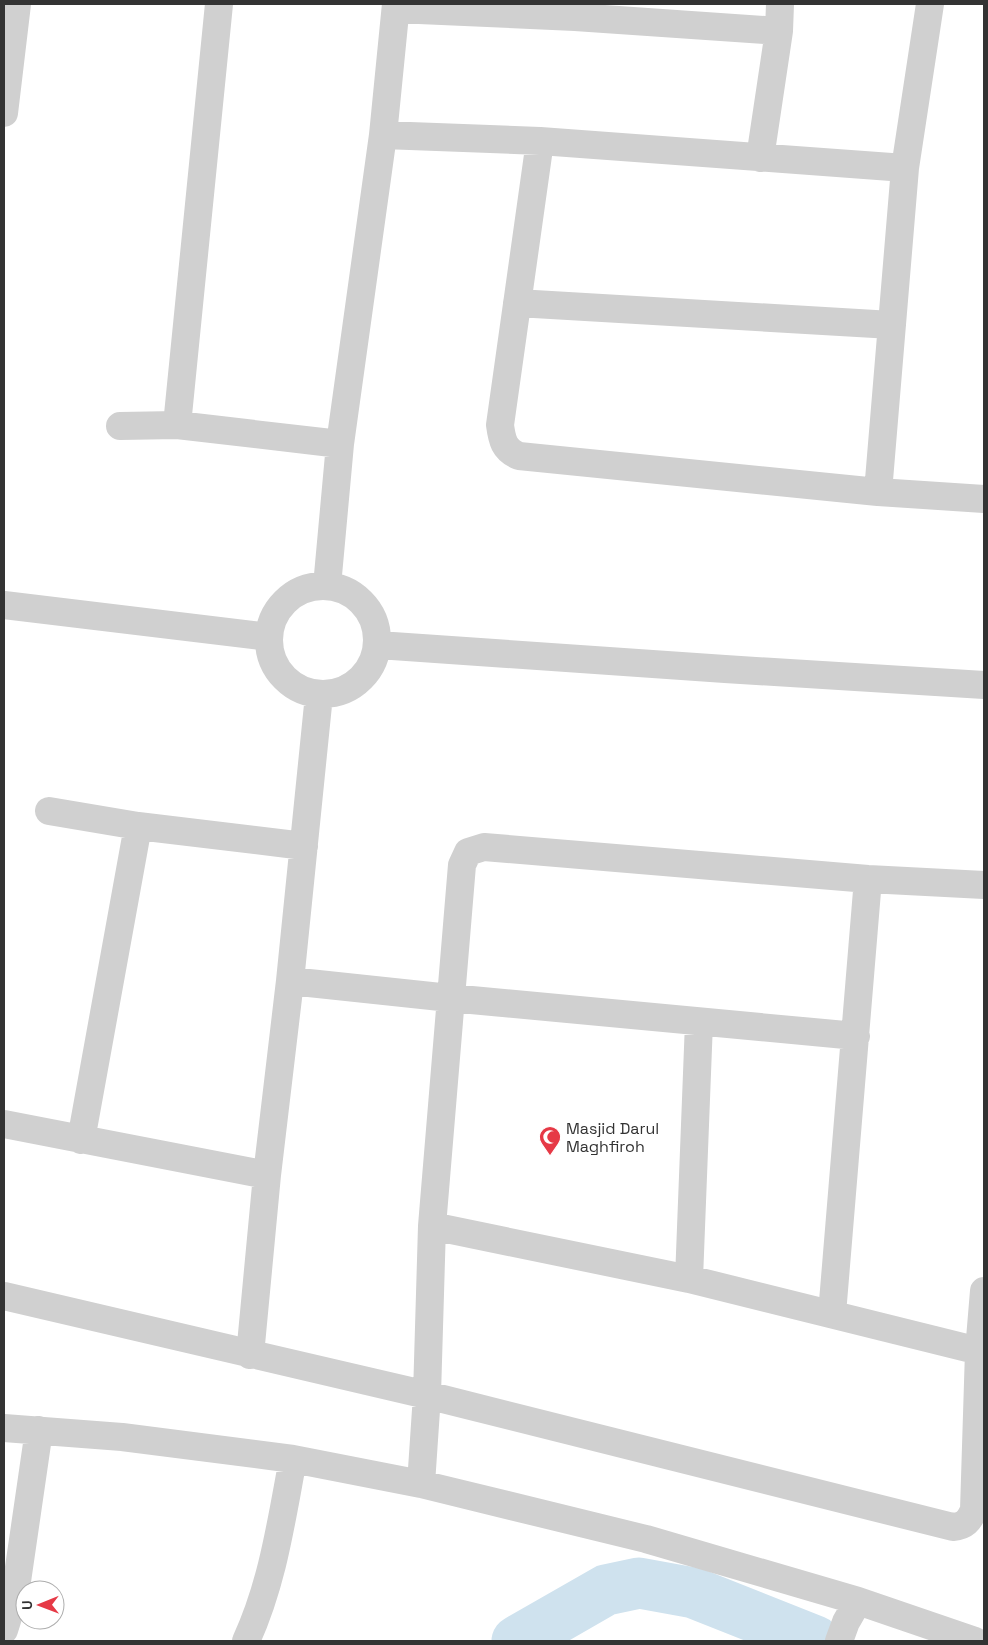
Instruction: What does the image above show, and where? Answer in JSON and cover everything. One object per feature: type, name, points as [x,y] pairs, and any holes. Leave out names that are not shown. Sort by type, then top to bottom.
[{"type":"street","points":[[4,113],[17,4]]},
{"type":"street","points":[[177,425],[219,4]]},
{"type":"street","points":[[760,158],[779,31],[780,4]]},
{"type":"street","points":[[878,492],[906,168],[930,4]]},
{"type":"street","points":[[327,586],[340,444],[383,135],[396,6],[575,11],[779,31]]},
{"type":"street","points":[[383,135],[540,141],[906,168]]},
{"type":"street","points":[[540,141],[500,425],[505,446],[511,452],[518,456],[878,492],[984,499]]},
{"type":"street","points":[[517,303],[892,325]]},
{"type":"street","points":[[120,426],[177,425],[340,444]]},
{"type":"street","points":[[327,586],[343,589],[356,597],[367,608],[375,623],[378,645],[375,657],[366,673],[353,686],[337,693],[319,695],[302,691],[295,687],[277,670],[270,654],[268,636],[272,620],[281,605],[294,593],[310,587],[327,586]]},
{"type":"street","points":[[4,605],[268,636]]},
{"type":"street","points":[[378,645],[984,685]]},
{"type":"street","points":[[250,1355],[319,695]]},
{"type":"street","points":[[49,811],[138,826],[304,846]]},
{"type":"street","points":[[81,1140],[138,826]]},
{"type":"street","points":[[421,1484],[427,1395],[432,1226],[462,865],[468,852],[484,847],[868,878],[984,885]]},
{"type":"street","points":[[832,1314],[868,878]]},
{"type":"street","points":[[290,981],[856,1036]]},
{"type":"street","points":[[689,1278],[699,1022]]},
{"type":"street","points":[[4,1124],[268,1175]]},
{"type":"street","points":[[432,1226],[689,1278],[980,1351]]},
{"type":"street","points":[[4,1296],[427,1395],[953,1527],[961,1526],[967,1522],[974,1510],[984,1291]]},
{"type":"street","points":[[4,1428],[122,1437],[293,1459],[421,1484],[646,1539],[848,1622],[975,1641]]},
{"type":"street","points":[[4,1630],[39,1430]]},
{"type":"street","points":[[246,1641],[258,1616],[272,1568],[293,1459]]},
{"type":"waterway","points":[[517,1641],[606,1590],[639,1583],[694,1593],[815,1641]]},
{"type":"place","name":"Masjid Darul Maghfiroh","points":[[550,1156]]}]
